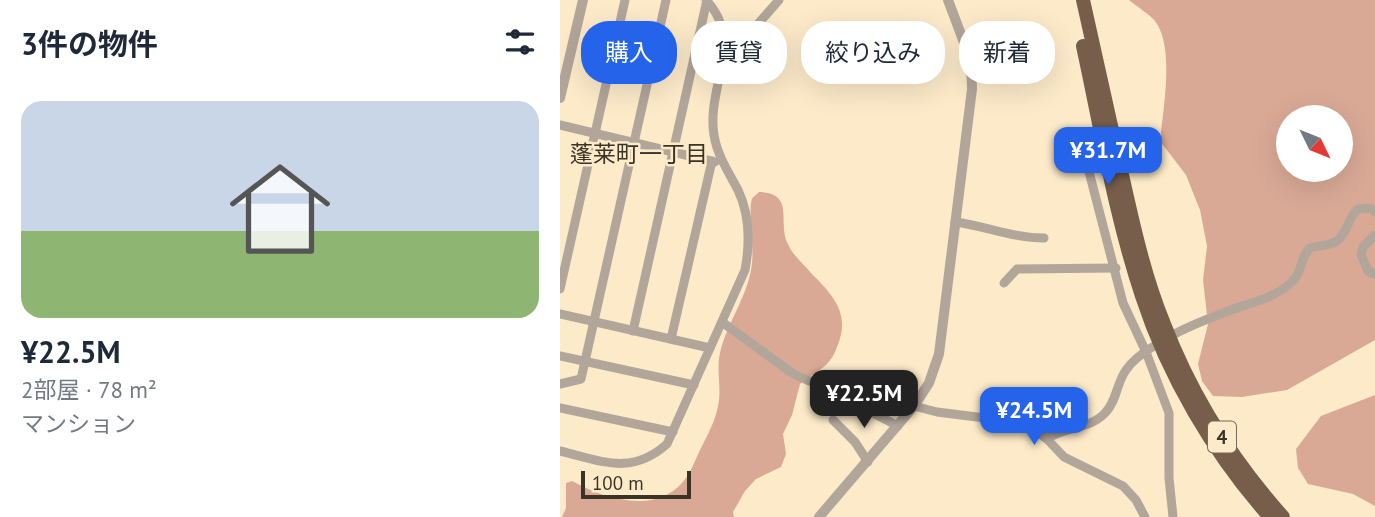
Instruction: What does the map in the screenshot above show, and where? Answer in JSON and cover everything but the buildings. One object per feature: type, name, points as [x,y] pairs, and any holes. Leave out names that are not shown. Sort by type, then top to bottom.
[{"type":"highway","name":"4","points":[[1073,0],[1130,254],[1184,390],[1215,444],[1270,517]]},
{"type":"highway","name":"4","points":[[1083,0],[1138,246],[1161,330]]},
{"type":"highway","name":"4","points":[[1170,351],[1226,443],[1283,517]]},
{"type":"street","points":[[560,98],[583,0]]},
{"type":"street","points":[[560,289],[625,0]]},
{"type":"street","points":[[560,384],[581,379],[666,0]]},
{"type":"street","points":[[706,0],[720,21]]},
{"type":"street","points":[[633,331],[706,0]]},
{"type":"street","points":[[761,21],[779,0]]},
{"type":"street","points":[[819,517],[914,406],[929,383],[939,354],[968,134],[972,71],[962,33],[948,0]]},
{"type":"street","points":[[560,451],[624,464],[636,463],[655,454],[667,444],[746,270],[749,242],[747,220],[741,198],[714,136],[713,117],[719,84]]},
{"type":"street","points":[[560,125],[724,164]]},
{"type":"street","points":[[671,340],[712,161]]},
{"type":"street","points":[[1087,165],[1123,303],[1170,413],[1169,478],[1173,517]]},
{"type":"street","points":[[1047,439],[1092,424],[1103,416],[1115,399],[1125,371],[1146,352],[1199,323],[1275,295],[1296,279],[1301,271],[1303,258],[1310,248],[1339,239],[1349,218],[1358,209],[1370,208],[1375,212]]},
{"type":"street","points":[[956,222],[1016,236],[1044,238]]},
{"type":"street","points":[[1375,235],[1363,247],[1361,256],[1368,271],[1375,274]]},
{"type":"street","points":[[1004,284],[1017,269],[1116,268]]},
{"type":"street","points":[[560,314],[710,348]]},
{"type":"street","points":[[722,322],[792,373],[809,381],[836,381],[870,387],[875,396],[875,414],[898,426]]},
{"type":"street","points":[[560,356],[694,385]]},
{"type":"street","points":[[914,406],[937,412],[1020,422],[1047,439],[1064,457],[1123,486],[1136,500],[1145,517]]},
{"type":"street","points":[[560,408],[673,432]]},
{"type":"street","points":[[833,420],[855,442],[867,462]]},
{"type":"shaded area","points":[[1129,0],[1375,0],[1375,340],[1287,390],[1242,397],[1213,396],[1202,381],[1198,364],[1208,324],[1203,280],[1207,246],[1200,210],[1186,175],[1160,141],[1166,79],[1165,46],[1161,32],[1152,18]]},
{"type":"shaded area","points":[[759,192],[778,197],[782,203],[785,235],[790,248],[833,298],[841,315],[842,325],[841,335],[831,359],[800,384],[792,415],[783,434],[786,454],[781,467],[756,479],[745,491],[733,512],[734,517],[562,517],[566,508],[566,483],[572,481],[601,494],[633,501],[663,496],[677,488],[688,475],[717,412],[720,353],[750,275],[751,203]]},
{"type":"shaded area","points":[[1375,395],[1375,506],[1353,494],[1308,484],[1298,468],[1296,449],[1321,416]]},
{"type":"district","name":"蓬莱町一丁目","points":[[639,153]]}]
